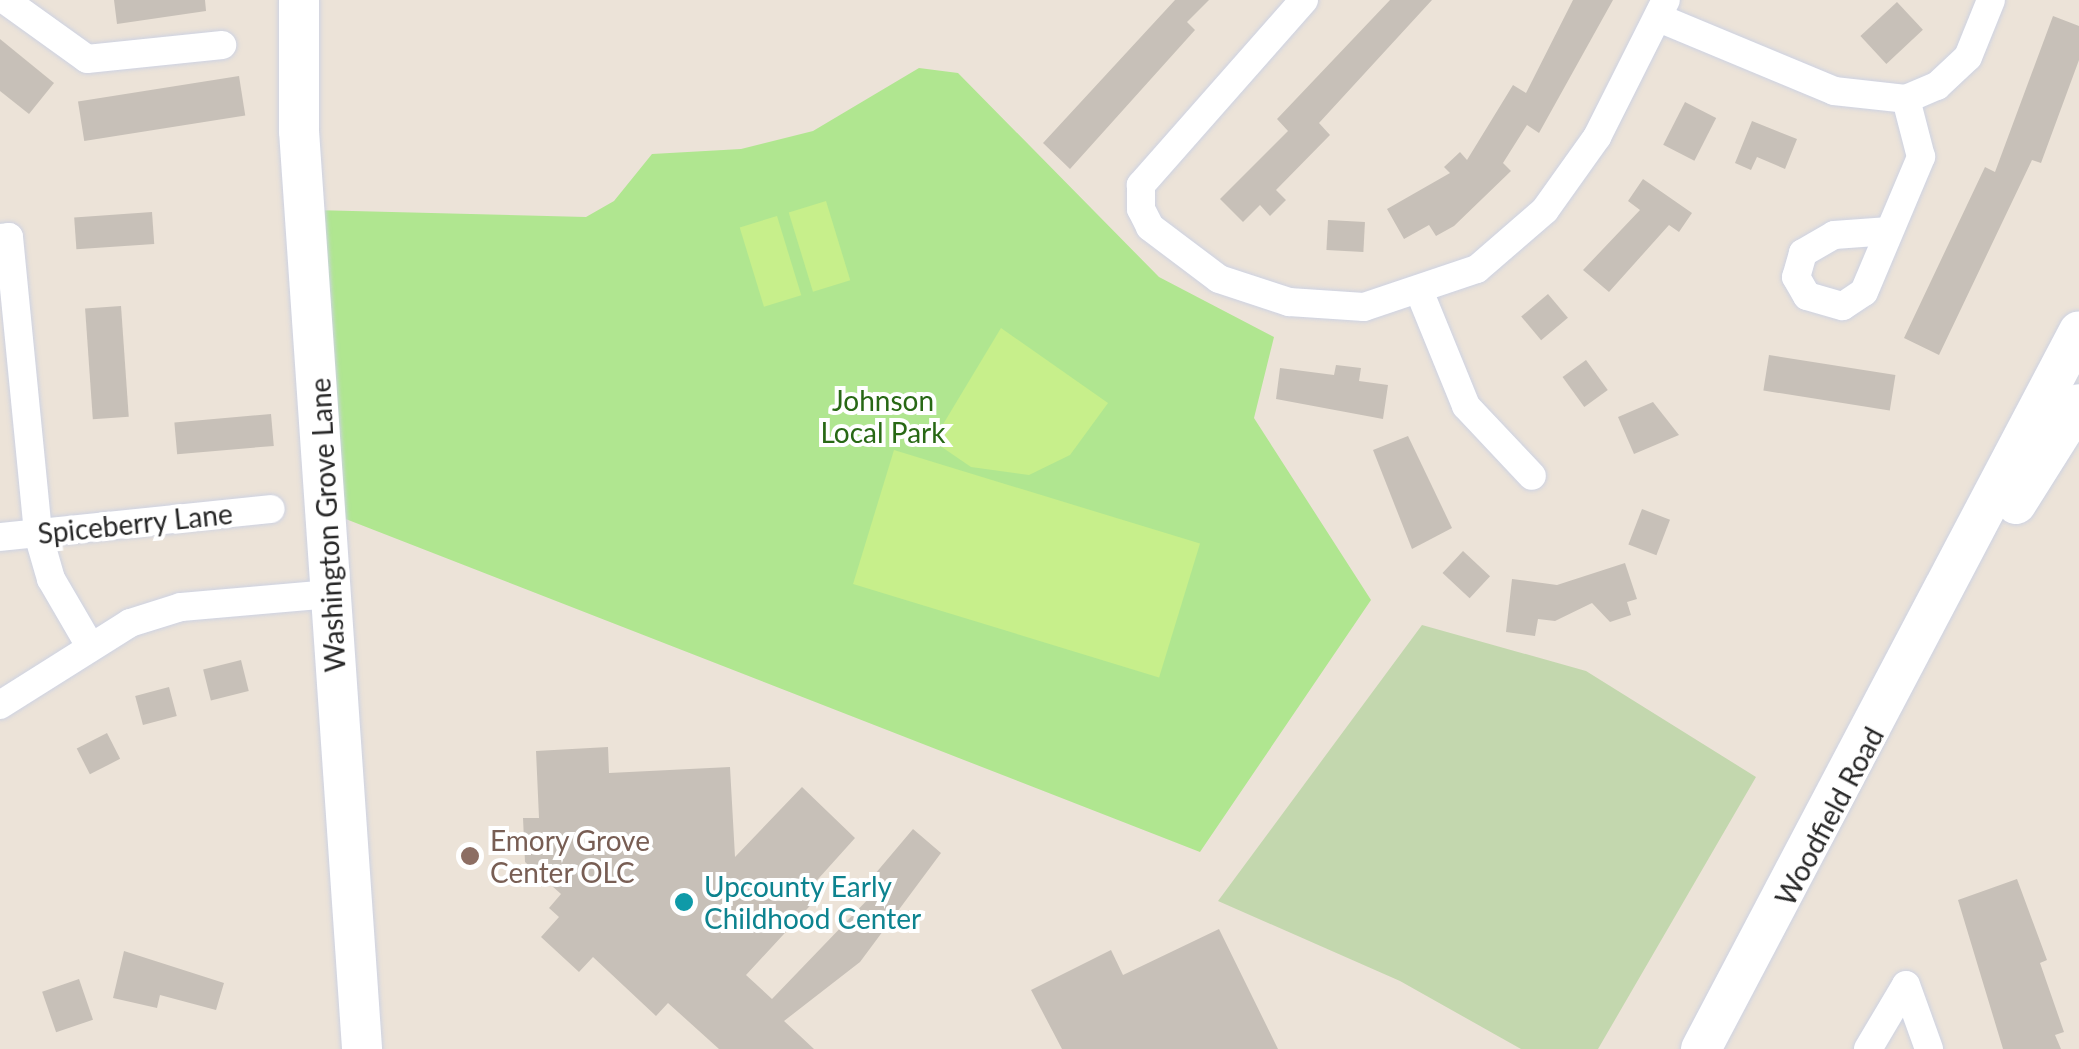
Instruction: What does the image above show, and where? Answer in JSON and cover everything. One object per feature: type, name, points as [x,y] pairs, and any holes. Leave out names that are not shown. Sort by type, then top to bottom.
[{"type":"street","points":[[5,0],[87,59],[222,44]]},
{"type":"street","name":"Washington Grove Lane","points":[[299,0],[330,594],[362,1049]]},
{"type":"street","points":[[1304,0],[1141,185],[1150,227],[1219,279],[1289,302],[1364,306],[1420,293],[1477,270],[1545,210],[1597,137],[1662,9],[1834,92],[1906,99],[1938,86],[1968,58],[1991,0]]},
{"type":"street","points":[[1889,232],[1921,157],[1906,99]]},
{"type":"street","points":[[0,238],[9,237],[38,534],[51,579],[90,646]]},
{"type":"street","points":[[1420,293],[1466,406],[1532,476]]},
{"type":"street","name":"Woodfield Road","points":[[1701,1049],[1954,582],[2079,331]]},
{"type":"street","name":"Woodfield Road","points":[[1954,582],[2079,404]]},
{"type":"street","name":"Spiceberry Lane","points":[[0,537],[271,509]]},
{"type":"street","points":[[0,705],[90,646],[181,607],[330,594]]},
{"type":"street","points":[[1868,1049],[1906,985],[1929,1049]]},
{"type":"green space","name":"Johnson Local Park","points":[[919,68],[958,73],[1159,277],[1274,337],[1254,418],[1371,600],[1200,852],[338,516],[313,210],[586,217],[614,201],[652,154],[741,149],[813,131]]},
{"type":"green space","points":[[826,201],[850,280],[813,292],[789,212]]},
{"type":"green space","points":[[777,216],[801,295],[764,307],[740,227]]},
{"type":"green space","points":[[1001,328],[1108,403],[1070,455],[1029,475],[971,467],[933,441]]},
{"type":"green space","points":[[894,450],[1200,544],[1159,677],[853,584]]},
{"type":"green space","points":[[1422,625],[1586,671],[1756,777],[1598,1049],[1521,1049],[1400,981],[1218,901]]},
{"type":"building","points":[[114,0],[205,0],[206,11],[117,24]]},
{"type":"building","points":[[1175,0],[1209,0],[1187,22],[1195,30],[1070,169],[1043,143]]},
{"type":"building","points":[[1390,0],[1432,0],[1319,123],[1330,135],[1276,190],[1286,200],[1270,216],[1260,205],[1243,222],[1220,199],[1288,131],[1277,119]]},
{"type":"building","points":[[1573,0],[1613,0],[1539,133],[1527,125],[1503,163],[1511,171],[1454,226],[1436,236],[1429,225],[1404,239],[1387,209],[1450,173],[1444,167],[1460,152],[1467,160],[1513,85],[1526,93]]},
{"type":"building","points":[[1897,2],[1923,30],[1886,64],[1860,36]]},
{"type":"building","points":[[2053,16],[2079,26],[2079,60],[2041,163],[2032,160],[1939,355],[1904,338],[1985,167],[1995,172]]},
{"type":"building","points":[[0,39],[54,83],[29,114],[0,91]]},
{"type":"building","points":[[239,76],[245,116],[84,141],[78,101]]},
{"type":"building","points":[[1685,102],[1716,118],[1694,161],[1663,145]]},
{"type":"building","points":[[1752,121],[1797,139],[1785,169],[1757,157],[1751,170],[1735,163]]},
{"type":"building","points":[[1643,179],[1692,213],[1679,232],[1669,225],[1609,292],[1583,270],[1640,210],[1628,201]]},
{"type":"building","points":[[152,212],[154,244],[76,249],[74,217]]},
{"type":"building","points":[[1328,220],[1365,222],[1363,252],[1326,250]]},
{"type":"building","points":[[1548,294],[1568,318],[1541,340],[1521,316]]},
{"type":"building","points":[[121,306],[129,417],[93,419],[85,309]]},
{"type":"building","points":[[1769,355],[1895,375],[1890,411],[1763,391]]},
{"type":"building","points":[[1586,360],[1608,390],[1584,407],[1563,377]]},
{"type":"building","points":[[1336,365],[1361,368],[1359,381],[1388,385],[1383,419],[1276,399],[1280,368],[1334,375]]},
{"type":"building","points":[[1653,402],[1679,435],[1634,454],[1618,417]]},
{"type":"building","points":[[271,414],[274,446],[177,454],[174,422]]},
{"type":"building","points":[[1408,436],[1452,528],[1412,549],[1373,450]]},
{"type":"building","points":[[1642,509],[1670,520],[1656,555],[1628,544]]},
{"type":"building","points":[[1463,551],[1490,576],[1470,598],[1443,573]]},
{"type":"building","points":[[1625,563],[1637,599],[1627,602],[1631,615],[1610,622],[1592,603],[1555,621],[1538,619],[1535,636],[1506,632],[1512,579],[1557,585]]},
{"type":"building","points":[[241,660],[249,691],[211,700],[203,669]]},
{"type":"building","points":[[169,687],[177,716],[143,725],[135,696]]},
{"type":"building","points":[[107,733],[120,759],[90,774],[77,748]]},
{"type":"building","name":"Upcounty Early Childhood Center","points":[[608,747],[609,773],[730,767],[735,857],[802,787],[855,838],[810,888],[819,896],[746,975],[772,999],[873,894],[864,887],[913,829],[941,853],[860,962],[784,1021],[814,1049],[719,1049],[668,1003],[656,1016],[593,957],[579,972],[541,937],[559,917],[549,908],[561,894],[525,862],[523,818],[539,818],[536,751]]},
{"type":"building","points":[[2017,879],[2047,960],[2040,963],[2064,1032],[2055,1035],[2061,1049],[2003,1049],[1958,900]]},
{"type":"building","points":[[1219,929],[1278,1049],[1062,1049],[1031,990],[1111,950],[1123,975]]},
{"type":"building","points":[[124,951],[224,983],[216,1010],[160,995],[157,1008],[113,998]]},
{"type":"building","points":[[79,979],[93,1020],[56,1032],[42,992]]},
{"type":"place","name":"Emory Grove Center OLC","points":[[470,856]]},
{"type":"place","name":"Upcounty Early Childhood Center","points":[[684,902]]}]
